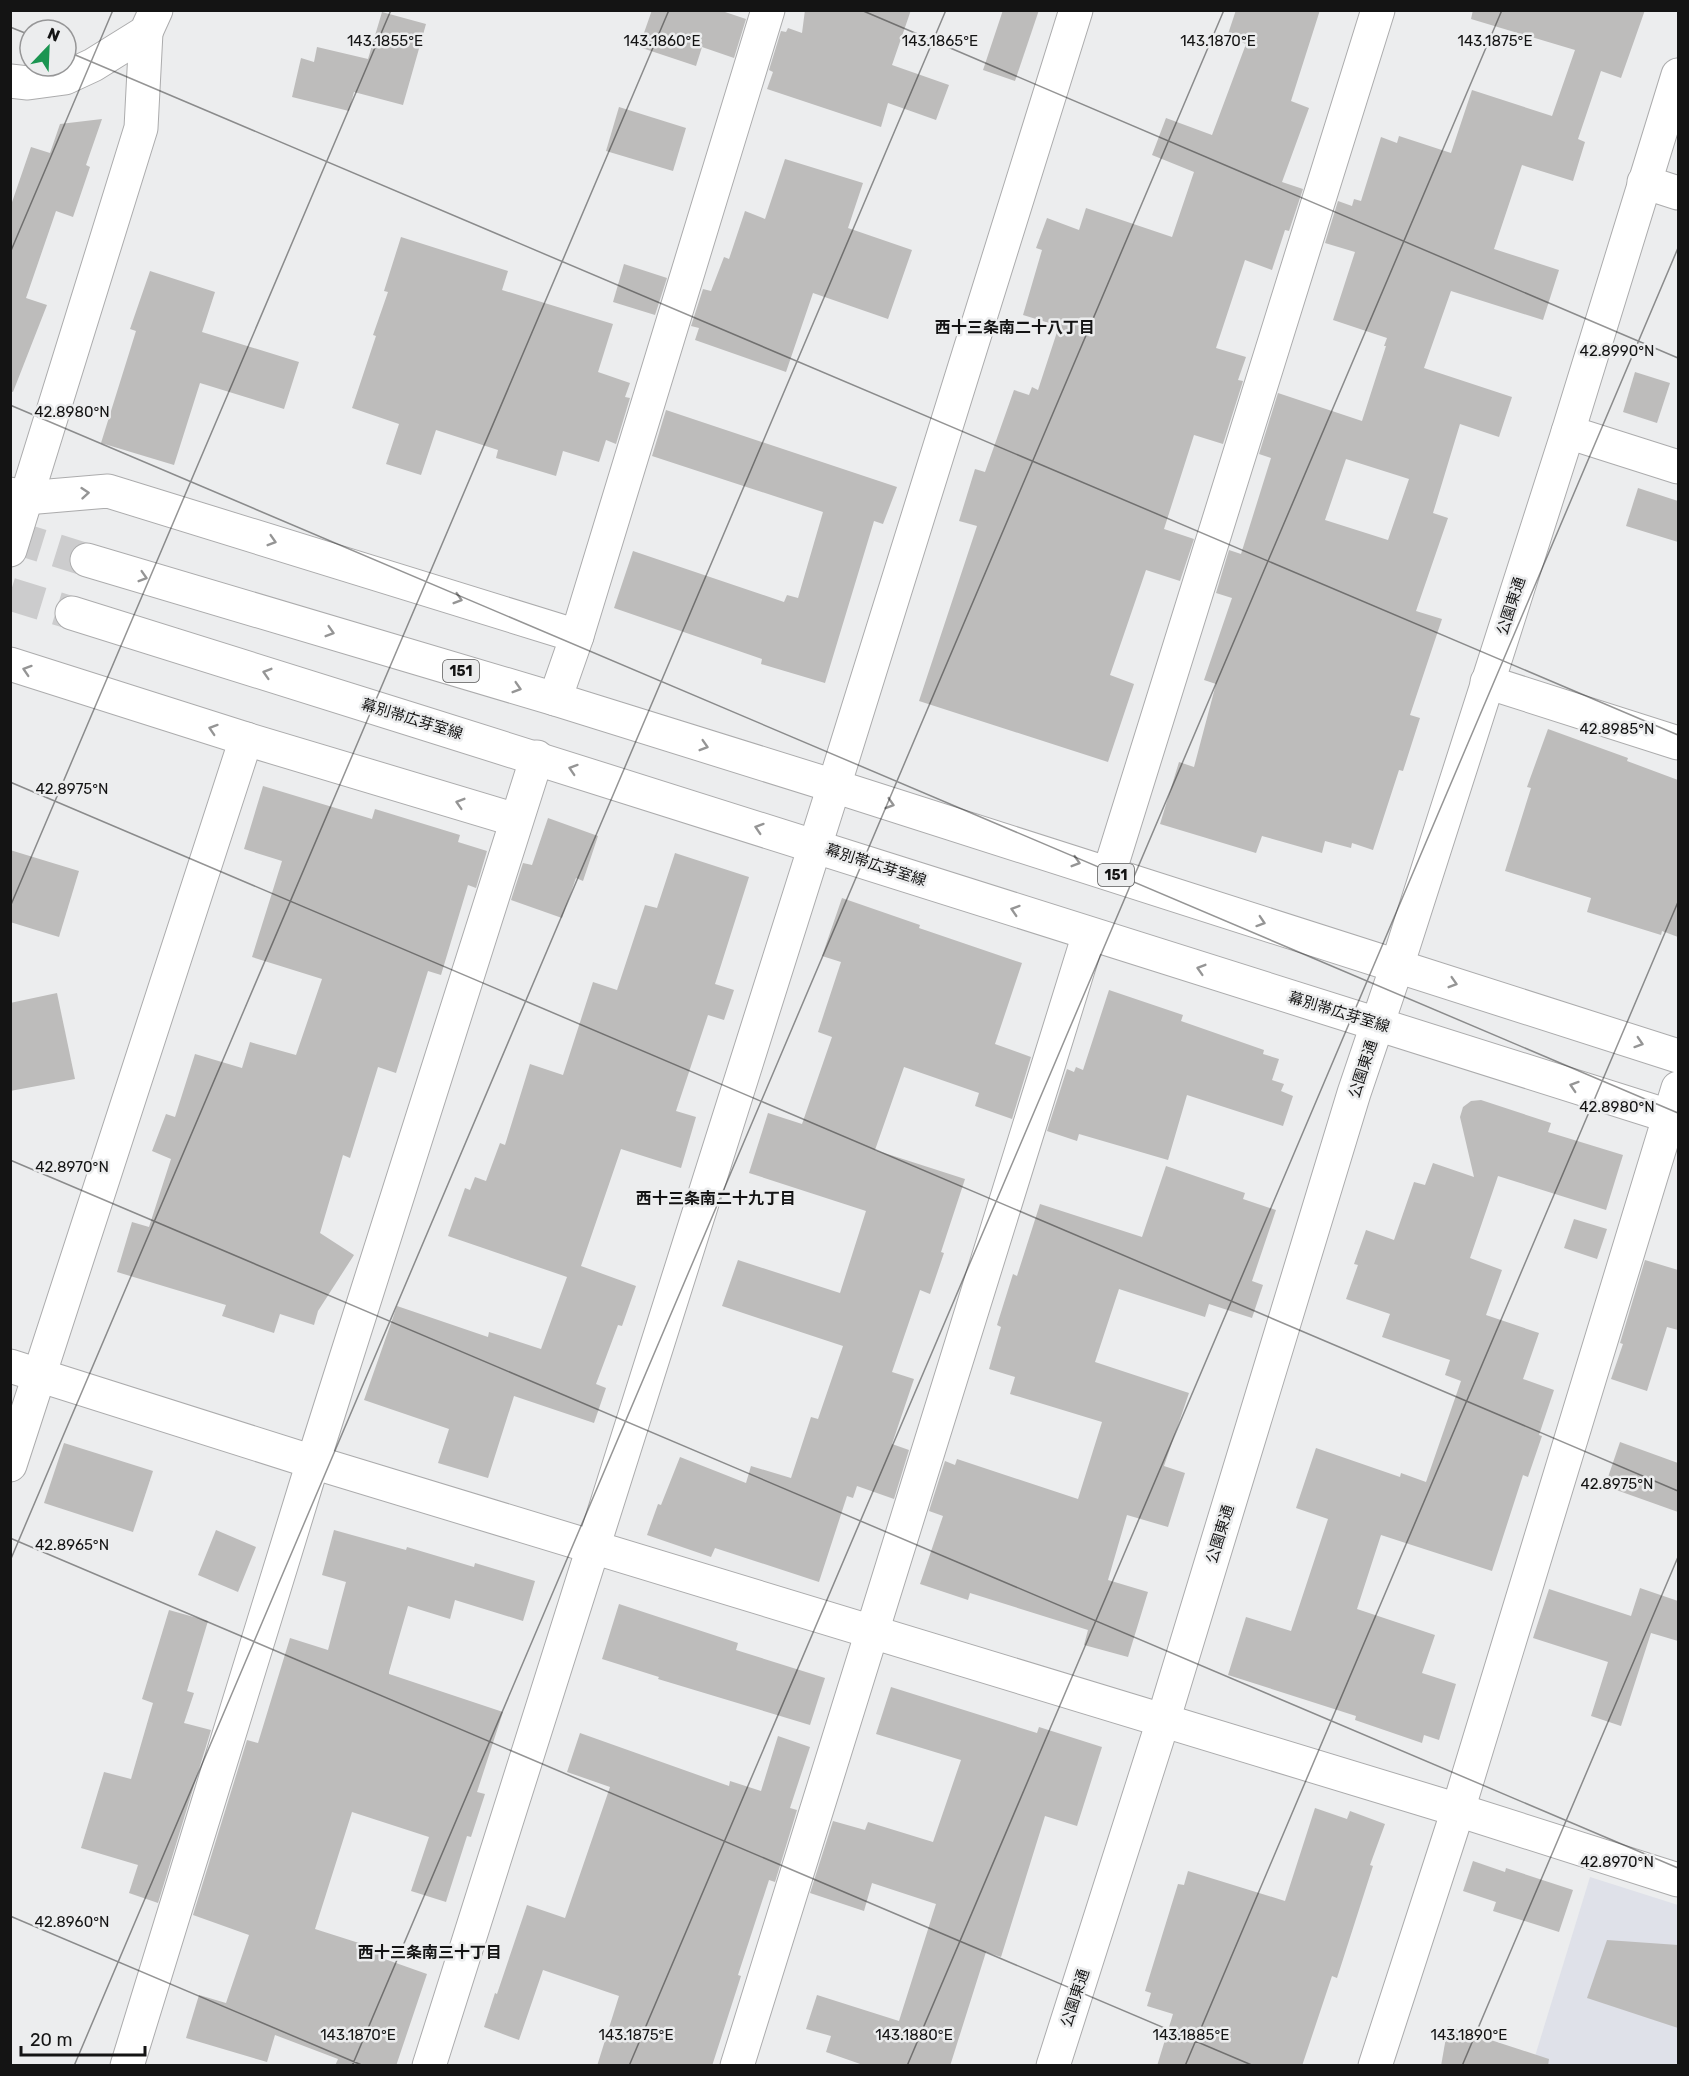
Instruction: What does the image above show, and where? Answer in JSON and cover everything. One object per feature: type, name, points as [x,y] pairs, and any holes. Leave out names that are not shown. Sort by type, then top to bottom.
[{"type":"street","points":[[555,699],[577,636],[768,10]]},
{"type":"street","points":[[429,2066],[834,786],[1076,10]]},
{"type":"street","points":[[1109,873],[1378,10]]},
{"type":"street","points":[[10,81],[28,83],[65,78],[93,65],[151,21]]},
{"type":"street","points":[[10,550],[18,496],[141,128],[151,21]]},
{"type":"street","name":"公園東通","points":[[1053,2066],[1163,1721],[1354,1093],[1568,432],[1678,75]]},
{"type":"street","points":[[1644,182],[1678,193]]},
{"type":"street","points":[[1568,432],[1678,467]]},
{"type":"street","points":[[18,496],[108,491],[577,636]]},
{"type":"street","name":"151","points":[[87,560],[555,699],[1109,873],[1678,1056]]},
{"type":"street","name":"幕別帯広芽室線","points":[[72,613],[537,757],[1378,1024],[1676,1108]]},
{"type":"street","points":[[10,664],[246,739],[516,820]]},
{"type":"street","points":[[1487,682],[1678,743]]},
{"type":"street","points":[[10,1466],[25,1370],[246,739]]},
{"type":"street","points":[[127,2066],[314,1462],[537,757]]},
{"type":"street","points":[[737,2066],[1089,934]]},
{"type":"street","points":[[1375,2066],[1458,1810],[1676,1108]]},
{"type":"street","points":[[25,1370],[592,1548],[1458,1810],[1678,1880]]},
{"type":"shaded area","points":[[1590,1877],[1678,1905],[1678,2065],[1532,2066]]},
{"type":"building","points":[[652,10],[719,10],[746,19],[734,58],[702,47],[696,66],[639,47]]},
{"type":"building","points":[[805,10],[911,10],[892,65],[949,85],[936,120],[888,103],[881,127],[767,89],[773,72],[769,70],[781,31],[786,32],[788,28],[802,33]]},
{"type":"building","points":[[1003,10],[1039,10],[1015,81],[983,70]]},
{"type":"building","points":[[1236,10],[1320,10],[1291,101],[1309,108],[1282,182],[1303,189],[1289,231],[1285,230],[1272,270],[1245,260],[1216,348],[1246,357],[1238,380],[1243,381],[1223,444],[1194,435],[1164,529],[1194,539],[1180,581],[1146,570],[1110,675],[1134,684],[1108,762],[919,701],[977,526],[959,521],[975,469],[985,472],[1014,390],[1029,395],[1032,387],[1038,390],[1059,326],[1023,315],[1042,250],[1036,248],[1047,218],[1079,230],[1086,208],[1172,237],[1194,172],[1152,155],[1166,118],[1212,135],[1246,44],[1227,37]]},
{"type":"building","points":[[1473,10],[1645,10],[1621,78],[1601,71],[1578,139],[1585,142],[1573,181],[1522,165],[1494,249],[1559,270],[1543,320],[1451,291],[1424,368],[1512,397],[1499,437],[1460,424],[1433,513],[1448,518],[1416,611],[1442,619],[1410,715],[1420,718],[1403,771],[1399,770],[1373,850],[1352,843],[1351,848],[1325,841],[1322,853],[1262,836],[1256,853],[1160,824],[1179,762],[1194,767],[1216,684],[1204,680],[1232,598],[1216,593],[1229,550],[1241,554],[1271,458],[1259,454],[1278,393],[1362,421],[1386,346],[1384,346],[1387,338],[1333,320],[1355,252],[1325,243],[1338,201],[1352,206],[1354,199],[1361,201],[1381,137],[1397,143],[1399,136],[1451,153],[1472,90],[1552,116],[1575,50],[1471,19]],"holes":[[[1346,459],[1409,479],[1388,540],[1325,520]]]},
{"type":"building","points":[[382,12],[426,24],[403,105],[354,92],[349,111],[292,97],[301,58],[314,62],[317,47],[368,59]]},
{"type":"building","points":[[619,107],[686,128],[673,171],[606,151]]},
{"type":"building","points":[[102,119],[86,165],[90,167],[73,217],[56,211],[26,298],[47,305],[13,392],[10,391],[10,208],[31,147],[50,153],[60,124]]},
{"type":"building","points":[[785,159],[863,183],[848,228],[912,250],[888,319],[813,293],[786,372],[695,340],[699,328],[691,326],[703,289],[711,291],[724,257],[729,259],[745,211],[765,219]]},
{"type":"building","points":[[401,237],[508,271],[502,290],[613,324],[598,372],[630,383],[625,397],[630,398],[616,444],[606,440],[599,462],[563,451],[556,476],[496,458],[498,450],[436,430],[421,475],[386,464],[399,424],[352,408],[376,336],[373,335],[388,292],[384,291]]},
{"type":"building","points":[[624,264],[667,278],[655,315],[613,302]]},
{"type":"building","points":[[150,271],[215,292],[202,332],[299,362],[284,409],[200,383],[174,465],[101,443],[136,331],[130,329]]},
{"type":"building","points":[[1635,372],[1670,383],[1657,423],[1623,412]]},
{"type":"building","points":[[666,410],[897,487],[883,524],[874,521],[825,683],[761,664],[762,659],[614,608],[633,551],[784,602],[787,595],[798,598],[823,512],[652,456]]},
{"type":"building","points":[[1638,488],[1678,501],[1678,542],[1626,526]]},
{"type":"building","points":[[1548,729],[1628,758],[1627,761],[1678,780],[1678,937],[1662,931],[1661,935],[1587,912],[1591,898],[1505,871],[1531,788],[1527,787]]},
{"type":"building","points":[[263,786],[372,819],[375,809],[460,835],[458,842],[487,851],[476,888],[468,885],[441,975],[428,971],[396,1073],[378,1067],[350,1158],[343,1155],[320,1233],[354,1255],[318,1311],[314,1325],[280,1314],[274,1333],[222,1316],[226,1305],[117,1272],[132,1222],[149,1227],[171,1159],[152,1151],[166,1114],[175,1117],[195,1054],[242,1068],[250,1042],[296,1055],[322,979],[252,957],[282,861],[244,849]]},
{"type":"building","points":[[548,818],[598,836],[583,881],[576,878],[562,918],[511,900],[523,863],[532,865]]},
{"type":"building","points":[[10,850],[79,871],[59,937],[10,922]]},
{"type":"building","points":[[675,853],[749,877],[715,984],[734,990],[724,1020],[708,1015],[676,1111],[696,1117],[681,1168],[621,1149],[581,1266],[636,1286],[622,1326],[618,1325],[596,1384],[606,1388],[594,1423],[514,1396],[488,1478],[438,1463],[449,1429],[364,1400],[397,1306],[488,1337],[489,1332],[541,1349],[567,1277],[448,1236],[465,1188],[470,1190],[475,1177],[486,1181],[500,1143],[505,1145],[530,1064],[563,1075],[593,982],[617,990],[645,905],[657,908]]},
{"type":"building","points":[[842,898],[920,925],[919,928],[1022,963],[995,1044],[1031,1057],[1012,1119],[975,1106],[979,1093],[904,1067],[875,1150],[965,1179],[930,1294],[920,1290],[892,1372],[914,1379],[892,1444],[909,1450],[894,1499],[857,1486],[853,1498],[847,1496],[819,1582],[715,1548],[711,1557],[647,1535],[658,1504],[661,1505],[680,1457],[746,1483],[751,1466],[791,1478],[811,1417],[818,1419],[843,1346],[722,1306],[738,1260],[840,1293],[866,1211],[749,1173],[768,1113],[802,1124],[832,1037],[818,1032],[841,962],[822,956]]},
{"type":"building","points":[[1109,990],[1183,1015],[1181,1021],[1264,1050],[1263,1054],[1279,1059],[1272,1080],[1284,1084],[1281,1091],[1293,1096],[1283,1126],[1187,1095],[1168,1160],[1079,1134],[1077,1141],[1047,1131],[1067,1069],[1074,1072],[1076,1067],[1083,1070]]},
{"type":"building","points":[[57,993],[75,1079],[10,1091],[10,1003]]},
{"type":"building","points":[[1481,1100],[1551,1123],[1548,1132],[1623,1155],[1606,1210],[1498,1176],[1470,1258],[1502,1270],[1486,1315],[1539,1333],[1523,1379],[1554,1390],[1528,1477],[1523,1475],[1492,1571],[1381,1535],[1357,1609],[1435,1635],[1422,1673],[1456,1684],[1439,1740],[1424,1735],[1422,1743],[1355,1720],[1356,1716],[1228,1675],[1246,1617],[1291,1631],[1328,1519],[1296,1508],[1316,1448],[1400,1477],[1401,1473],[1426,1482],[1461,1381],[1445,1375],[1450,1360],[1382,1337],[1390,1314],[1346,1299],[1358,1265],[1354,1264],[1366,1230],[1394,1240],[1414,1182],[1425,1185],[1433,1163],[1474,1177],[1460,1117],[1463,1107],[1471,1101]]},
{"type":"building","points":[[1166,1166],[1245,1193],[1243,1199],[1276,1210],[1252,1281],[1263,1285],[1252,1318],[1209,1304],[1205,1317],[1119,1289],[1095,1362],[1189,1393],[1164,1466],[1185,1473],[1168,1527],[1127,1515],[1108,1580],[1148,1592],[1128,1657],[1084,1645],[1088,1630],[970,1593],[968,1600],[920,1584],[943,1516],[929,1511],[945,1461],[955,1465],[957,1459],[1078,1499],[1102,1422],[1010,1394],[1015,1377],[989,1369],[1001,1327],[997,1325],[1013,1274],[1017,1276],[1040,1204],[1142,1237]]},
{"type":"building","points":[[1574,1219],[1607,1229],[1597,1259],[1564,1248]]},
{"type":"building","points":[[1645,1260],[1678,1270],[1678,1330],[1667,1327],[1647,1391],[1611,1379],[1623,1344],[1620,1343]]},
{"type":"building","points":[[1620,1442],[1678,1463],[1678,1512],[1605,1486]]},
{"type":"building","points":[[64,1443],[153,1471],[133,1532],[44,1503]]},
{"type":"building","points":[[216,1530],[256,1547],[238,1592],[198,1575]]},
{"type":"building","points":[[334,1530],[406,1550],[407,1547],[474,1567],[475,1563],[535,1581],[523,1621],[455,1600],[450,1619],[408,1606],[389,1672],[389,1674],[503,1712],[477,1792],[485,1794],[471,1837],[467,1836],[446,1902],[411,1891],[429,1837],[352,1812],[315,1929],[381,1950],[379,1957],[427,1974],[396,2066],[335,2066],[338,2059],[275,2035],[267,2062],[186,2038],[199,1995],[226,2003],[249,1935],[193,1915],[247,1740],[258,1743],[290,1638],[328,1650],[346,1582],[322,1575]]},
{"type":"building","points":[[1640,1588],[1678,1601],[1678,1641],[1651,1633],[1621,1726],[1591,1716],[1608,1662],[1533,1638],[1549,1589],[1631,1616]]},
{"type":"building","points":[[619,1604],[738,1643],[736,1650],[825,1678],[810,1725],[658,1679],[659,1677],[602,1659]]},
{"type":"building","points":[[169,1610],[208,1621],[187,1691],[194,1693],[184,1723],[211,1730],[158,1903],[129,1893],[138,1865],[81,1848],[104,1772],[131,1779],[153,1703],[142,1699]]},
{"type":"building","points":[[891,1687],[1037,1733],[1039,1727],[1102,1747],[1077,1826],[1045,1816],[1001,1957],[986,1952],[950,2066],[866,2066],[826,2052],[831,2036],[806,2029],[817,1995],[899,2021],[936,1904],[872,1883],[864,1911],[810,1893],[833,1821],[865,1830],[868,1822],[933,1842],[961,1760],[876,1734]]},
{"type":"building","points":[[580,1733],[729,1786],[730,1781],[761,1791],[778,1736],[810,1747],[790,1808],[797,1810],[775,1882],[769,1880],[738,1975],[741,1976],[712,2066],[597,2066],[619,1996],[543,1970],[519,2040],[484,2027],[527,1905],[565,1918],[610,1787],[567,1772]]},
{"type":"building","points":[[1315,1808],[1347,1819],[1350,1811],[1385,1824],[1370,1865],[1373,1866],[1337,1978],[1332,1976],[1302,2066],[1157,2066],[1173,2014],[1147,2006],[1151,1993],[1145,1991],[1178,1884],[1184,1885],[1188,1871],[1285,1901]]},
{"type":"building","points":[[1473,1861],[1505,1872],[1506,1868],[1573,1890],[1559,1932],[1493,1911],[1496,1902],[1463,1891]]},
{"type":"building","points":[[1607,1940],[1678,1945],[1678,2028],[1587,1998]]},
{"type":"building","points":[[1448,2026],[1549,2059],[1548,2066],[1441,2066]]},
{"type":"tunnel","points":[[10,536],[87,560]]},
{"type":"tunnel","points":[[10,594],[72,613]]},
{"type":"district","name":"西十三条南二十八丁目","points":[[1015,327]]},
{"type":"district","name":"西十三条南二十九丁目","points":[[716,1198]]},
{"type":"district","name":"西十三条南三十丁目","points":[[430,1952]]}]
